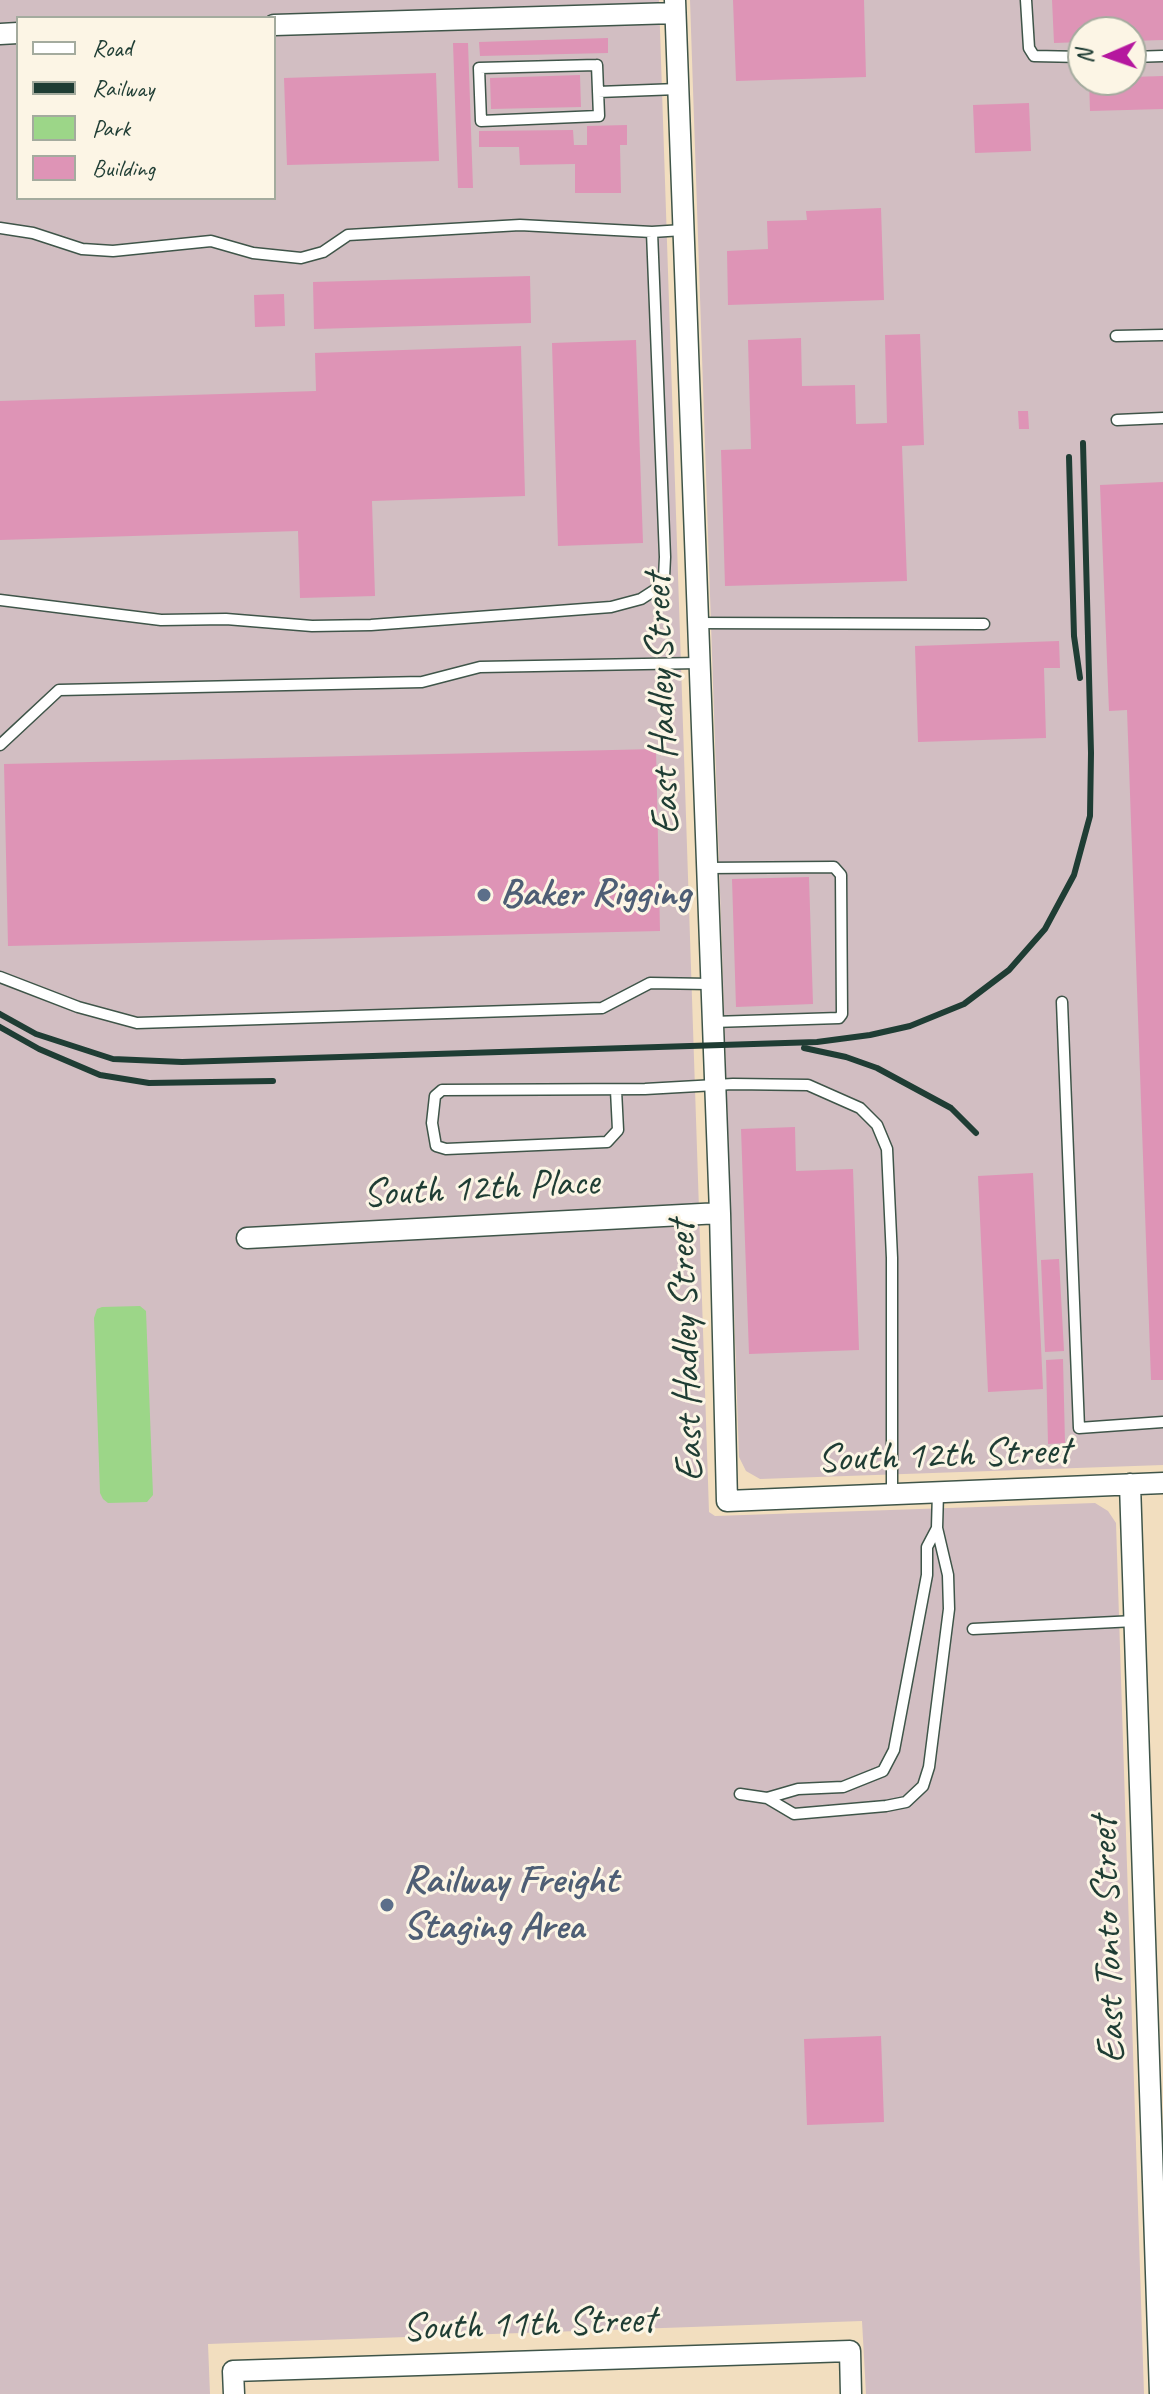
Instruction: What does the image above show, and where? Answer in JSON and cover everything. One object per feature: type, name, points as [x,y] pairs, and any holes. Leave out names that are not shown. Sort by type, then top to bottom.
[{"type":"street","points":[[276,25],[675,6]]},
{"type":"street","name":"East Hadley Street","points":[[675,6],[709,984],[720,1213],[727,1501]]},
{"type":"street","name":"South 12th Place","points":[[247,1238],[720,1213]]},
{"type":"street","name":"South 12th Street","points":[[727,1501],[1163,1483]]},
{"type":"street","name":"East Tonto Street","points":[[1130,1484],[1158,2153],[1160,2394]]},
{"type":"street","name":"South 11th Street","points":[[234,2394],[233,2371],[850,2351],[851,2394]]},
{"type":"lane","points":[[1026,0],[1029,48],[1034,56],[1067,57]]},
{"type":"lane","points":[[597,65],[598,92],[599,116],[481,121],[479,68],[597,65]]},
{"type":"lane","points":[[598,92],[678,89]]},
{"type":"lane","points":[[0,228],[33,233],[82,249],[113,251],[211,241],[253,253],[301,258],[323,252],[348,235],[520,225],[652,232],[683,230]]},
{"type":"lane","points":[[0,600],[161,620],[226,619],[312,626],[371,625],[611,607],[641,599],[658,588],[664,578],[665,557],[652,232]]},
{"type":"lane","points":[[1116,336],[1163,335]]},
{"type":"lane","points":[[1117,420],[1163,418]]},
{"type":"lane","points":[[697,623],[984,624]]},
{"type":"lane","points":[[0,745],[59,690],[422,682],[480,667],[698,663]]},
{"type":"lane","points":[[705,868],[834,867],[841,875],[843,1011],[839,1018],[711,1023]]},
{"type":"lane","points":[[0,977],[78,1007],[137,1023],[602,1008],[650,983],[709,984]]},
{"type":"lane","points":[[1062,1002],[1079,1428],[1163,1422]]},
{"type":"lane","points":[[616,1090],[618,1130],[607,1142],[446,1149],[436,1146],[432,1123],[435,1096],[442,1090],[808,1085],[860,1108],[877,1125],[887,1149],[892,1258],[892,1494]]},
{"type":"lane","points":[[740,1794],[767,1798],[794,1814],[848,1811],[906,1802],[923,1786],[929,1767],[949,1609],[948,1575],[937,1528],[938,1492]]},
{"type":"lane","points":[[767,1798],[798,1789],[843,1787],[883,1771],[894,1750],[927,1575],[927,1547],[937,1528]]},
{"type":"lane","points":[[973,1629],[1135,1621]]},
{"type":"shaded area","points":[[0,0],[659,0],[709,1512],[715,1516],[1095,1503],[1108,1511],[1116,1523],[1144,2394],[866,2394],[862,2321],[208,2344],[210,2394],[0,2394]]},
{"type":"shaded area","points":[[690,0],[1163,0],[1163,1465],[760,1479],[746,1471],[739,1457]]},
{"type":"green space","points":[[140,1306],[146,1311],[153,1495],[147,1502],[108,1503],[100,1493],[94,1318],[97,1309],[102,1307]]},
{"type":"building","points":[[733,0],[864,0],[866,77],[736,81]]},
{"type":"building","points":[[1052,0],[1163,0],[1163,40],[1147,40],[1147,16],[1067,16],[1067,43],[1054,43]]},
{"type":"building","points":[[608,38],[608,53],[480,56],[479,42]]},
{"type":"building","points":[[453,43],[468,43],[473,188],[458,188]]},
{"type":"building","points":[[436,73],[439,161],[287,165],[284,78]]},
{"type":"building","points":[[580,75],[581,107],[491,109],[490,78]]},
{"type":"building","points":[[1147,76],[1163,76],[1163,109],[1090,111],[1090,96],[1147,96]]},
{"type":"building","points":[[1029,103],[1031,151],[975,153],[973,105]]},
{"type":"building","points":[[627,125],[627,145],[620,145],[621,193],[575,193],[575,164],[520,165],[519,147],[479,147],[479,131],[573,130],[574,145],[587,145],[587,126]]},
{"type":"building","points":[[881,208],[884,300],[728,305],[727,251],[768,249],[767,221],[807,220],[806,211]]},
{"type":"building","points":[[530,276],[531,323],[314,329],[313,282]]},
{"type":"building","points":[[284,294],[285,326],[255,327],[254,295]]},
{"type":"building","points":[[920,334],[924,445],[902,446],[907,581],[725,586],[721,450],[751,449],[748,340],[801,338],[802,386],[855,385],[856,424],[887,423],[885,335]]},
{"type":"building","points":[[636,340],[643,543],[558,546],[552,343]]},
{"type":"building","points":[[521,346],[525,496],[372,501],[375,596],[300,598],[298,531],[0,540],[0,401],[316,391],[315,353]]},
{"type":"building","points":[[1018,411],[1028,411],[1029,429],[1019,429]]},
{"type":"building","points":[[1163,482],[1163,1380],[1151,1380],[1127,710],[1109,711],[1100,485]]},
{"type":"building","points":[[1059,641],[1060,668],[1044,668],[1046,738],[918,742],[915,646]]},
{"type":"building","points":[[656,749],[660,931],[8,946],[4,764]]},
{"type":"building","points":[[809,877],[813,1004],[736,1007],[732,879]]},
{"type":"building","points":[[795,1127],[796,1171],[853,1169],[859,1350],[749,1354],[741,1129]]},
{"type":"building","points":[[1033,1173],[1043,1389],[988,1392],[978,1176]]},
{"type":"building","points":[[1059,1259],[1064,1351],[1045,1352],[1041,1260]]},
{"type":"building","points":[[1063,1359],[1065,1443],[1048,1444],[1046,1360]]},
{"type":"building","points":[[881,2036],[884,2122],[807,2125],[804,2039]]},
{"type":"railway","points":[[0,1014],[36,1034],[113,1059],[182,1062],[817,1042],[910,1026],[964,1004],[1009,970],[1045,929],[1074,875],[1090,816],[1083,443]]},
{"type":"railway","points":[[1069,457],[1074,636],[1080,678]]},
{"type":"railway","points":[[0,1027],[39,1049],[100,1075],[149,1083],[273,1081]]},
{"type":"railway","points":[[804,1048],[846,1057],[877,1068],[951,1108],[976,1133]]},
{"type":"place","name":"Baker Rigging","points":[[484,895]]},
{"type":"place","name":"Railway Freight Staging Area","points":[[387,1905]]}]
